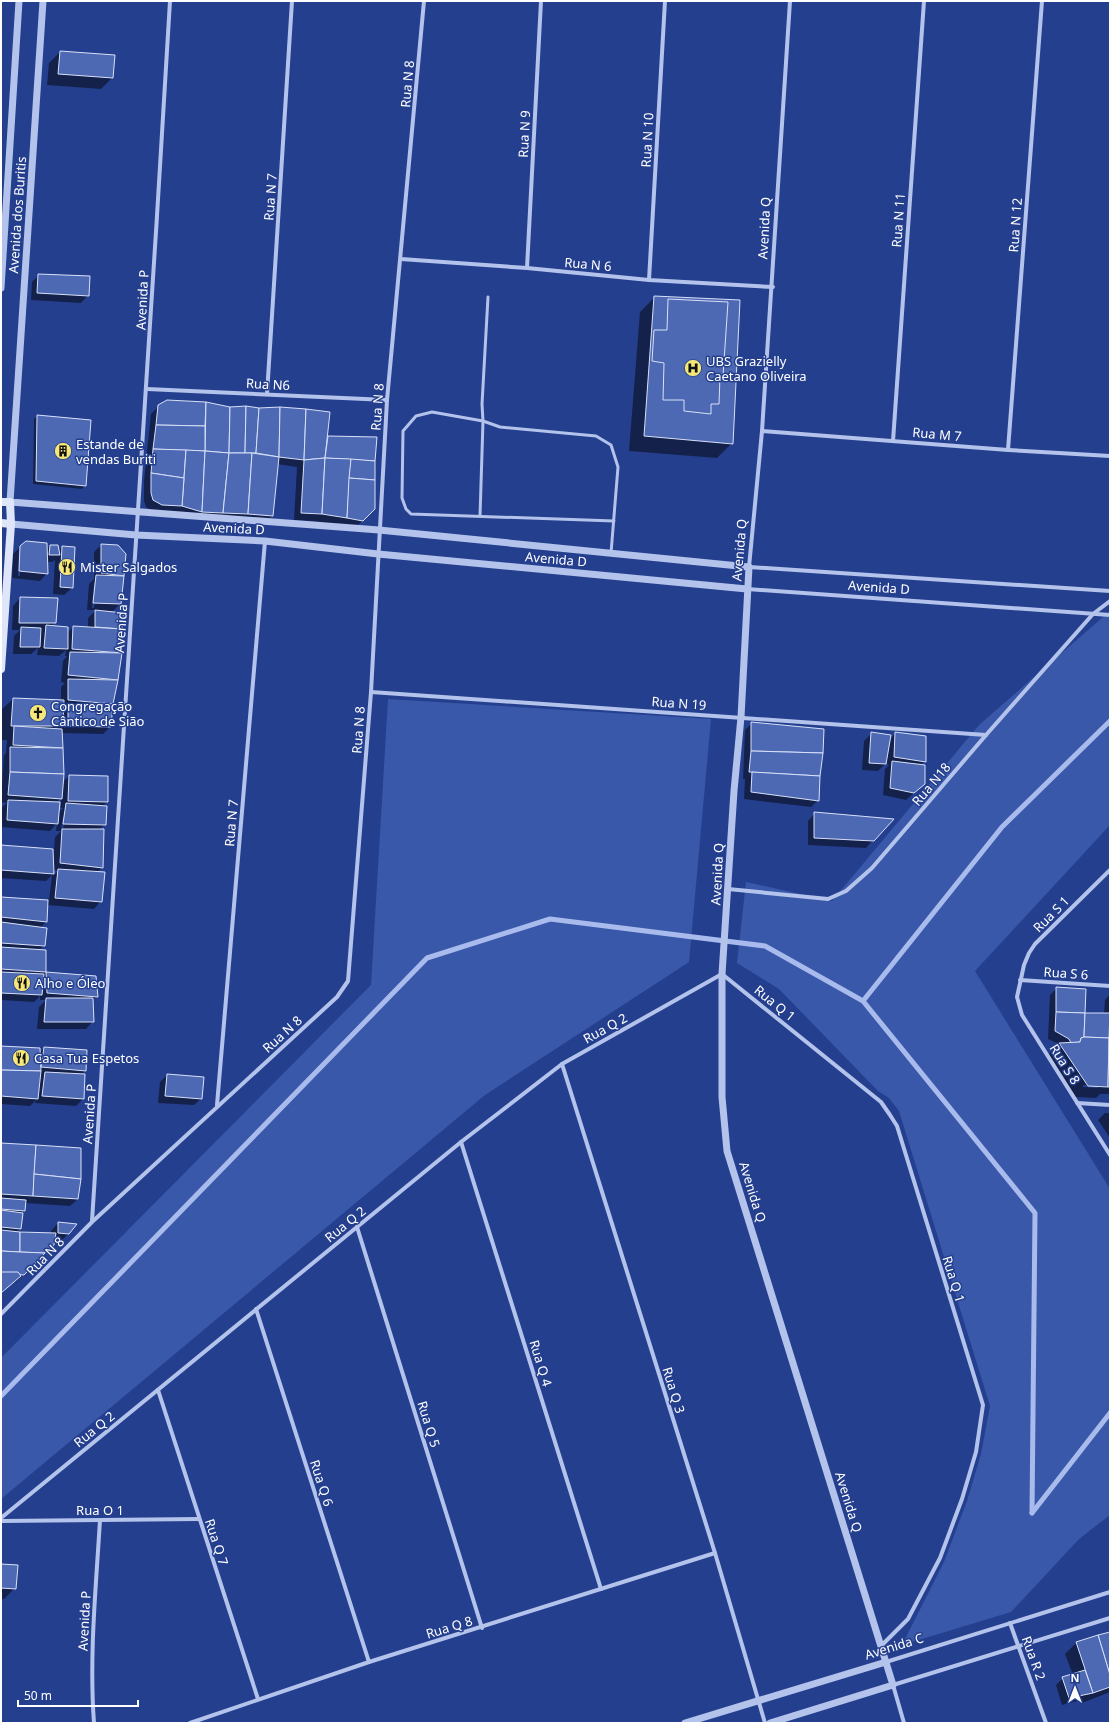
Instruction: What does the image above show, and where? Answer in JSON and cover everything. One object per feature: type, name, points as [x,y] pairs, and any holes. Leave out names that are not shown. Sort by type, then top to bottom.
[{"type":"main road","name":"Avenida D","points":[[1,502],[10,502]]},
{"type":"main road","name":"Avenida dos Buritis","points":[[1,669],[12,524],[10,502]]},
{"type":"main road","name":"Avenida D","points":[[1,523],[12,524]]},
{"type":"street","name":"Avenida dos Buritis","points":[[1,288],[19,1]]},
{"type":"street","name":"Avenida dos Buritis","points":[[10,502],[43,1]]},
{"type":"street","name":"Avenida P","points":[[92,1222],[137,512],[147,390],[170,1]]},
{"type":"street","name":"Rua N 7","points":[[267,394],[292,1]]},
{"type":"street","name":"Rua N 8","points":[[1,1314],[92,1222],[337,997],[348,980],[371,692],[387,400],[424,1]]},
{"type":"street","name":"Rua N 9","points":[[527,268],[541,1]]},
{"type":"street","name":"Rua N 10","points":[[649,280],[665,1]]},
{"type":"street","name":"Avenida Q","points":[[790,1],[773,287],[762,430],[749,567],[741,717],[734,791],[722,974],[722,1097],[727,1151],[904,1723]]},
{"type":"street","name":"Rua N 11","points":[[893,441],[924,1]]},
{"type":"street","name":"Rua N 12","points":[[1008,450],[1042,1]]},
{"type":"street","name":"Rua N 6","points":[[401,259],[527,268],[649,280],[773,287]]},
{"type":"street","name":"Rua N6","points":[[147,390],[387,400]]},
{"type":"street","name":"Rua M 7","points":[[762,430],[1008,450],[1110,456]]},
{"type":"street","name":"Avenida D","points":[[10,502],[379,530],[749,567],[1110,591]]},
{"type":"street","name":"Avenida D","points":[[12,524],[136,535],[265,541],[378,554],[748,589],[1110,615]]},
{"type":"street","name":"Rua N 7","points":[[217,1106],[265,541]]},
{"type":"street","name":"Rua N18","points":[[728,889],[828,899],[840,895],[872,868],[986,735],[1093,614],[1110,601]]},
{"type":"street","name":"Rua N 19","points":[[371,692],[986,735]]},
{"type":"street","name":"Rua S 1","points":[[1020,980],[1024,965],[1035,944],[1110,870]]},
{"type":"street","name":"Rua Q 2","points":[[1,1519],[461,1142],[562,1064],[722,974]]},
{"type":"street","name":"Rua Q 1","points":[[722,974],[881,1102],[897,1126],[983,1405],[976,1452],[962,1499],[940,1558],[908,1619],[881,1646]]},
{"type":"street","name":"Rua S 6","points":[[1020,980],[1110,986]]},
{"type":"street","name":"Rua S 8","points":[[1020,980],[1018,997],[1022,1015],[1110,1155]]},
{"type":"street","name":"Rua Q 3","points":[[562,1064],[715,1553],[765,1723]]},
{"type":"street","points":[[1077,1103],[1110,1105]]},
{"type":"street","name":"Rua Q 4","points":[[461,1142],[601,1590]]},
{"type":"street","name":"Rua Q 5","points":[[357,1227],[482,1628]]},
{"type":"street","name":"Rua Q 6","points":[[256,1309],[370,1662]]},
{"type":"street","name":"Rua Q 7","points":[[158,1390],[258,1699]]},
{"type":"street","name":"Rua O 1","points":[[1,1519],[199,1519]]},
{"type":"street","name":"Avenida P","points":[[94,1723],[92,1698],[93,1652],[100,1520]]},
{"type":"street","name":"Rua Q 8","points":[[190,1723],[370,1662],[482,1628],[715,1553]]},
{"type":"street","name":"Avenida C","points":[[685,1723],[1110,1592]]},
{"type":"street","points":[[770,1723],[1110,1618]]},
{"type":"street","name":"Rua R 2","points":[[1010,1623],[1020,1646],[1046,1723]]},
{"type":"lane","points":[[480,516],[483,422],[482,404],[488,297]]},
{"type":"lane","points":[[611,553],[614,521],[618,467],[611,445],[596,436],[500,426],[432,412],[416,416],[403,431],[402,498],[406,509],[411,514],[614,521]]},
{"type":"shaded area","points":[[1110,611],[1110,825],[975,971],[1110,1189],[1110,1515],[1079,1539],[1011,1612],[902,1645],[944,1562],[967,1501],[981,1454],[990,1406],[899,1111],[889,1098],[878,1091],[779,989],[737,963],[746,882],[832,901],[979,725]]},
{"type":"shaded area","points":[[388,699],[711,719],[689,962],[485,1095],[1,1499],[1,1358],[371,985]]},
{"type":"building","points":[[60,51],[115,55],[113,78],[58,74]]},
{"type":"building","points":[[38,274],[90,276],[89,296],[37,293]]},
{"type":"building","name":"UBS Grazielly Caetano Oliveira","points":[[654,296],[740,300],[733,444],[644,436]]},
{"type":"building","points":[[668,299],[728,302],[723,376],[720,376],[719,404],[711,404],[711,414],[684,411],[684,400],[663,400],[664,363],[652,361],[654,330],[667,330]]},
{"type":"building","points":[[167,400],[206,402],[205,426],[156,425],[158,405]]},
{"type":"building","points":[[206,402],[230,407],[229,453],[205,451]]},
{"type":"building","points":[[246,406],[245,453],[229,453],[230,407]]},
{"type":"building","points":[[246,406],[259,408],[256,453],[245,453]]},
{"type":"building","points":[[280,407],[279,457],[256,453],[259,408]]},
{"type":"building","points":[[280,407],[306,409],[304,460],[279,457]]},
{"type":"building","points":[[306,409],[330,412],[325,458],[304,460]]},
{"type":"building","name":"Estande de vendas Buriti","points":[[37,415],[91,420],[86,486],[36,481]]},
{"type":"building","points":[[156,425],[205,426],[205,451],[153,449]]},
{"type":"building","points":[[328,436],[377,437],[375,461],[325,458]]},
{"type":"building","points":[[153,449],[186,450],[184,478],[151,473]]},
{"type":"building","points":[[186,450],[205,451],[202,512],[182,506]]},
{"type":"building","points":[[205,451],[229,453],[223,513],[202,512]]},
{"type":"building","points":[[229,453],[252,453],[248,514],[223,513]]},
{"type":"building","points":[[252,453],[279,457],[273,516],[248,514]]},
{"type":"building","points":[[325,458],[322,514],[301,513],[304,460]]},
{"type":"building","points":[[325,458],[351,459],[347,518],[322,514]]},
{"type":"building","points":[[351,459],[375,461],[375,480],[349,478]]},
{"type":"building","points":[[151,473],[184,478],[182,506],[162,505],[153,500],[151,493]]},
{"type":"building","points":[[349,478],[375,480],[375,509],[363,521],[347,518]]},
{"type":"building","points":[[26,541],[47,543],[48,574],[19,571],[20,546]]},
{"type":"building","points":[[101,544],[118,545],[126,554],[124,576],[101,573]]},
{"type":"building","points":[[50,545],[58,545],[60,555],[49,555]]},
{"type":"building","name":"Mister Salgados","points":[[62,546],[75,547],[73,588],[60,587]]},
{"type":"building","points":[[96,575],[124,576],[121,604],[93,603]]},
{"type":"building","points":[[20,597],[58,598],[56,623],[19,623]]},
{"type":"building","points":[[95,610],[124,613],[122,629],[95,627]]},
{"type":"building","points":[[46,625],[68,627],[68,649],[44,648]]},
{"type":"building","points":[[73,626],[122,629],[122,653],[72,649]]},
{"type":"building","points":[[21,627],[41,628],[40,647],[20,647]]},
{"type":"building","points":[[70,652],[122,653],[118,680],[68,675]]},
{"type":"building","points":[[68,679],[118,680],[113,704],[68,700]]},
{"type":"building","name":"Congregação Cântico de Sião","points":[[13,698],[64,700],[63,726],[11,726]]},
{"type":"building","points":[[113,704],[111,727],[68,726],[68,705]]},
{"type":"building","points":[[751,722],[824,729],[823,753],[751,751]]},
{"type":"building","points":[[14,726],[62,729],[63,748],[13,745]]},
{"type":"building","points":[[871,732],[891,735],[886,764],[869,763]]},
{"type":"building","points":[[895,732],[926,736],[926,762],[894,757]]},
{"type":"building","points":[[10,747],[63,748],[64,774],[10,772]]},
{"type":"building","points":[[751,751],[823,753],[820,776],[749,772]]},
{"type":"building","points":[[892,761],[925,765],[925,784],[914,793],[890,788]]},
{"type":"building","points":[[10,772],[64,774],[62,799],[8,795]]},
{"type":"building","points":[[752,772],[820,776],[819,801],[751,792]]},
{"type":"building","points":[[69,775],[108,776],[108,802],[68,801]]},
{"type":"building","points":[[8,800],[60,802],[58,824],[7,820]]},
{"type":"building","points":[[66,803],[107,806],[106,825],[63,824]]},
{"type":"building","points":[[814,812],[894,819],[874,841],[814,838]]},
{"type":"building","points":[[62,829],[104,829],[103,868],[60,863]]},
{"type":"building","points":[[1,845],[53,849],[54,874],[1,870]]},
{"type":"building","points":[[58,869],[105,872],[102,902],[55,898]]},
{"type":"building","points":[[1,897],[48,900],[47,922],[1,917]]},
{"type":"building","points":[[1,922],[47,928],[45,946],[1,943]]},
{"type":"building","points":[[1,947],[46,950],[46,972],[1,969]]},
{"type":"building","name":"Alho e Óleo","points":[[1,972],[44,974],[42,995],[1,993]]},
{"type":"building","points":[[46,972],[96,976],[98,997],[47,993]]},
{"type":"building","points":[[1056,987],[1086,989],[1085,1013],[1056,1012]]},
{"type":"building","points":[[46,998],[93,998],[94,1022],[44,1022]]},
{"type":"building","points":[[1056,1012],[1085,1013],[1084,1037],[1081,1038],[1080,1042],[1071,1043],[1069,1039],[1055,1031]]},
{"type":"building","points":[[1085,1013],[1110,1013],[1109,1038],[1084,1037]]},
{"type":"building","points":[[1081,1038],[1109,1038],[1108,1087],[1088,1086],[1059,1043],[1080,1042]]},
{"type":"building","points":[[1109,1038],[1110,1087],[1108,1087]]},
{"type":"building","name":"Casa Tua Espetos","points":[[1,1046],[40,1048],[41,1071],[1,1070]]},
{"type":"building","points":[[44,1047],[87,1050],[86,1071],[41,1067]]},
{"type":"building","points":[[1,1070],[41,1071],[38,1099],[1,1096]]},
{"type":"building","points":[[45,1072],[85,1074],[84,1099],[42,1096]]},
{"type":"building","points":[[167,1074],[204,1077],[202,1099],[165,1096]]},
{"type":"building","points":[[1,1143],[36,1145],[33,1196],[1,1194]]},
{"type":"building","points":[[36,1145],[81,1148],[81,1179],[34,1174]]},
{"type":"building","points":[[34,1174],[81,1179],[78,1199],[33,1196]]},
{"type":"building","points":[[1,1198],[26,1200],[25,1211],[1,1209]]},
{"type":"building","points":[[1,1210],[23,1213],[21,1229],[1,1227]]},
{"type":"building","points":[[58,1222],[77,1224],[69,1234],[58,1233]]},
{"type":"building","points":[[1,1230],[20,1232],[20,1252],[1,1251]]},
{"type":"building","points":[[20,1232],[56,1233],[54,1245],[45,1253],[20,1252]]},
{"type":"building","points":[[1,1251],[45,1253],[24,1275],[1,1273]]},
{"type":"building","points":[[1,1272],[18,1272],[21,1276],[1,1293]]},
{"type":"building","points":[[1,1564],[18,1565],[16,1589],[1,1588]]},
{"type":"building","points":[[1110,1632],[1110,1675],[1098,1635]]},
{"type":"building","points":[[1098,1635],[1110,1675],[1110,1687],[1093,1693],[1076,1642]]},
{"type":"building","points":[[1085,1670],[1093,1693],[1069,1698],[1062,1677]]},
{"type":"waterway","points":[[863,1001],[1002,827],[1110,721]]},
{"type":"waterway","points":[[1,1396],[427,958],[550,919],[765,946],[863,1001],[1035,1213],[1032,1513]]},
{"type":"waterway","points":[[1032,1513],[1110,1413]]},
{"type":"place","name":"UBS Grazielly Caetano Oliveira","points":[[693,368]]},
{"type":"place","name":"Estande de vendas Buriti","points":[[63,451]]},
{"type":"place","name":"Mister Salgados","points":[[67,567]]},
{"type":"place","name":"Congregação Cântico de Sião","points":[[38,713]]},
{"type":"place","name":"Alho e Óleo","points":[[22,983]]},
{"type":"place","name":"Casa Tua Espetos","points":[[21,1058]]}]
